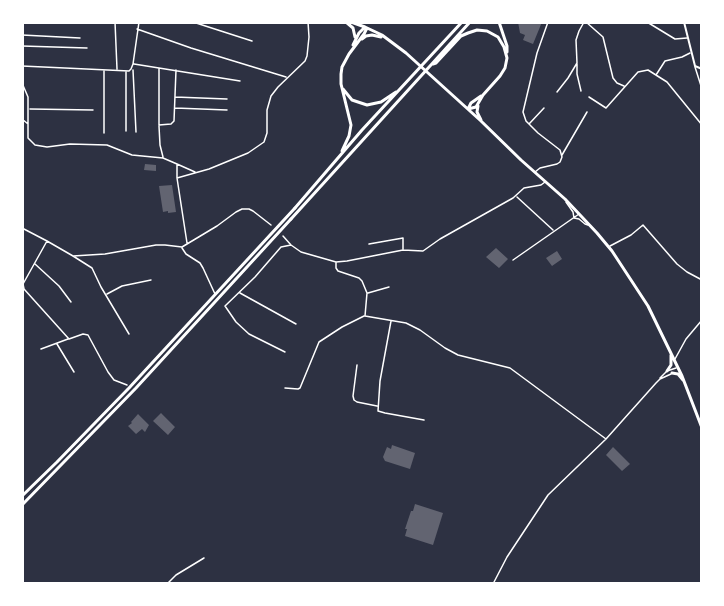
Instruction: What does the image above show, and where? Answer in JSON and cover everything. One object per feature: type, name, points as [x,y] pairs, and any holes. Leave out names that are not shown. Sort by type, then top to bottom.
[{"type":"main road","points":[[346,22],[355,32],[353,47]]},
{"type":"main road","points":[[351,22],[366,27],[389,40],[414,60],[546,181],[590,225],[609,247],[648,306],[679,369],[702,428]]},
{"type":"main road","points":[[22,504],[136,388],[273,235],[362,130],[462,22]]},
{"type":"main road","points":[[279,228],[291,219],[470,22]]},
{"type":"main road","points":[[468,109],[478,104],[505,68],[507,46],[499,22]]},
{"type":"main road","points":[[355,39],[366,27]]},
{"type":"main road","points":[[327,172],[344,149],[350,130],[342,87],[342,67],[366,27]]},
{"type":"main road","points":[[431,65],[436,63],[461,36],[477,30],[487,31],[498,37],[507,58]]},
{"type":"main road","points":[[353,47],[366,36],[372,35],[389,40]]},
{"type":"main road","points":[[342,87],[355,102],[371,105],[384,100],[412,76]]},
{"type":"main road","points":[[468,109],[469,105],[483,95]]},
{"type":"main road","points":[[458,100],[466,103],[474,101]]},
{"type":"main road","points":[[478,104],[477,112],[481,121]]},
{"type":"main road","points":[[22,496],[129,388],[273,235]]},
{"type":"main road","points":[[667,371],[672,359],[669,347]]},
{"type":"main road","points":[[672,373],[678,374],[685,385]]},
{"type":"street","points":[[115,22],[117,70]]},
{"type":"street","points":[[22,66],[127,71],[133,64],[138,22]]},
{"type":"street","points":[[193,22],[252,41]]},
{"type":"street","points":[[177,178],[209,169],[248,153],[264,142],[270,101],[278,87],[308,56],[308,22]]},
{"type":"street","points":[[548,22],[537,53],[523,108],[524,118],[560,150],[562,155]]},
{"type":"street","points":[[581,91],[575,46],[579,31],[585,22],[603,37],[613,78],[625,87]]},
{"type":"street","points":[[647,22],[675,39],[687,38]]},
{"type":"street","points":[[684,22],[702,89]]},
{"type":"street","points":[[137,29],[287,77]]},
{"type":"street","points":[[22,35],[80,38]]},
{"type":"street","points":[[22,46],[87,48]]},
{"type":"street","points":[[656,75],[665,61],[691,52]]},
{"type":"street","points":[[557,92],[577,63]]},
{"type":"street","points":[[133,64],[240,81]]},
{"type":"street","points":[[695,66],[702,69]]},
{"type":"street","points":[[159,68],[159,126],[163,158]]},
{"type":"street","points":[[104,69],[104,133]]},
{"type":"street","points":[[131,69],[134,72],[136,132]]},
{"type":"street","points":[[159,126],[174,122],[176,70]]},
{"type":"street","points":[[589,97],[606,108],[638,72],[648,70],[669,84],[702,125]]},
{"type":"street","points":[[126,131],[127,71]]},
{"type":"street","points":[[22,83],[28,97],[28,138],[32,143],[47,147],[70,144],[107,145],[132,155],[163,158],[196,173]]},
{"type":"street","points":[[175,97],[227,99]]},
{"type":"street","points":[[175,108],[227,110]]},
{"type":"street","points":[[529,124],[544,108]]},
{"type":"street","points":[[29,109],[93,110]]},
{"type":"street","points":[[536,172],[540,168],[561,161],[562,155],[587,112]]},
{"type":"street","points":[[22,119],[28,124]]},
{"type":"street","points":[[177,164],[187,243]]},
{"type":"street","points":[[283,236],[291,245],[306,254],[336,262],[404,250],[425,250],[440,239],[516,196],[524,188],[541,185],[546,181]]},
{"type":"street","points":[[516,196],[554,231]]},
{"type":"street","points":[[565,199],[573,212],[573,218]]},
{"type":"street","points":[[73,256],[105,254],[165,244],[182,247],[242,210],[253,211],[271,225]]},
{"type":"street","points":[[513,260],[580,214]]},
{"type":"street","points":[[573,218],[590,225]]},
{"type":"street","points":[[609,247],[631,235],[643,225],[677,264],[702,280]]},
{"type":"street","points":[[22,228],[92,268],[105,295],[129,334]]},
{"type":"street","points":[[369,244],[403,238],[404,250]]},
{"type":"street","points":[[47,241],[23,284],[23,288],[69,339]]},
{"type":"street","points":[[285,352],[249,334],[236,322],[225,306],[281,247],[291,245]]},
{"type":"street","points":[[182,247],[186,254],[200,263],[215,294]]},
{"type":"street","points":[[336,262],[338,271],[361,279],[367,293],[365,316]]},
{"type":"street","points":[[35,264],[59,286],[71,302]]},
{"type":"street","points":[[105,295],[122,286],[151,280]]},
{"type":"street","points":[[367,293],[389,287]]},
{"type":"street","points":[[239,292],[296,324]]},
{"type":"street","points":[[285,388],[300,388],[319,342],[342,327],[365,316],[392,320],[406,323],[420,330],[458,355],[510,368],[606,439]]},
{"type":"street","points":[[392,320],[380,381],[378,406],[380,412],[424,420]]},
{"type":"street","points":[[675,360],[686,339],[702,320]]},
{"type":"street","points":[[41,349],[87,334],[108,372],[116,381],[127,385]]},
{"type":"street","points":[[57,344],[74,372]]},
{"type":"street","points":[[357,365],[354,400],[378,406]]},
{"type":"street","points":[[493,584],[507,557],[548,495],[606,439],[667,371],[674,368],[679,369]]},
{"type":"street","points":[[660,379],[678,372],[679,369]]},
{"type":"street","points":[[167,584],[176,575],[204,558]]},
{"type":"building","points":[[518,22],[542,22],[533,44],[523,40],[525,35],[520,33]]},
{"type":"building","points":[[145,164],[156,165],[156,171],[144,170]]},
{"type":"building","points":[[172,185],[176,212],[163,212],[159,186]]},
{"type":"building","points":[[496,248],[508,259],[499,268],[486,257]]},
{"type":"building","points":[[557,251],[562,259],[552,266],[546,258]]},
{"type":"building","points":[[161,413],[175,427],[168,435],[153,421]]},
{"type":"building","points":[[138,414],[149,425],[145,432],[142,429],[136,434],[128,426]]},
{"type":"building","points":[[392,445],[415,453],[410,469],[385,461],[383,457],[387,447],[391,449]]},
{"type":"building","points":[[613,447],[630,464],[622,471],[606,455]]},
{"type":"building","points":[[415,504],[443,513],[433,545],[405,536],[407,529],[405,529]]}]
